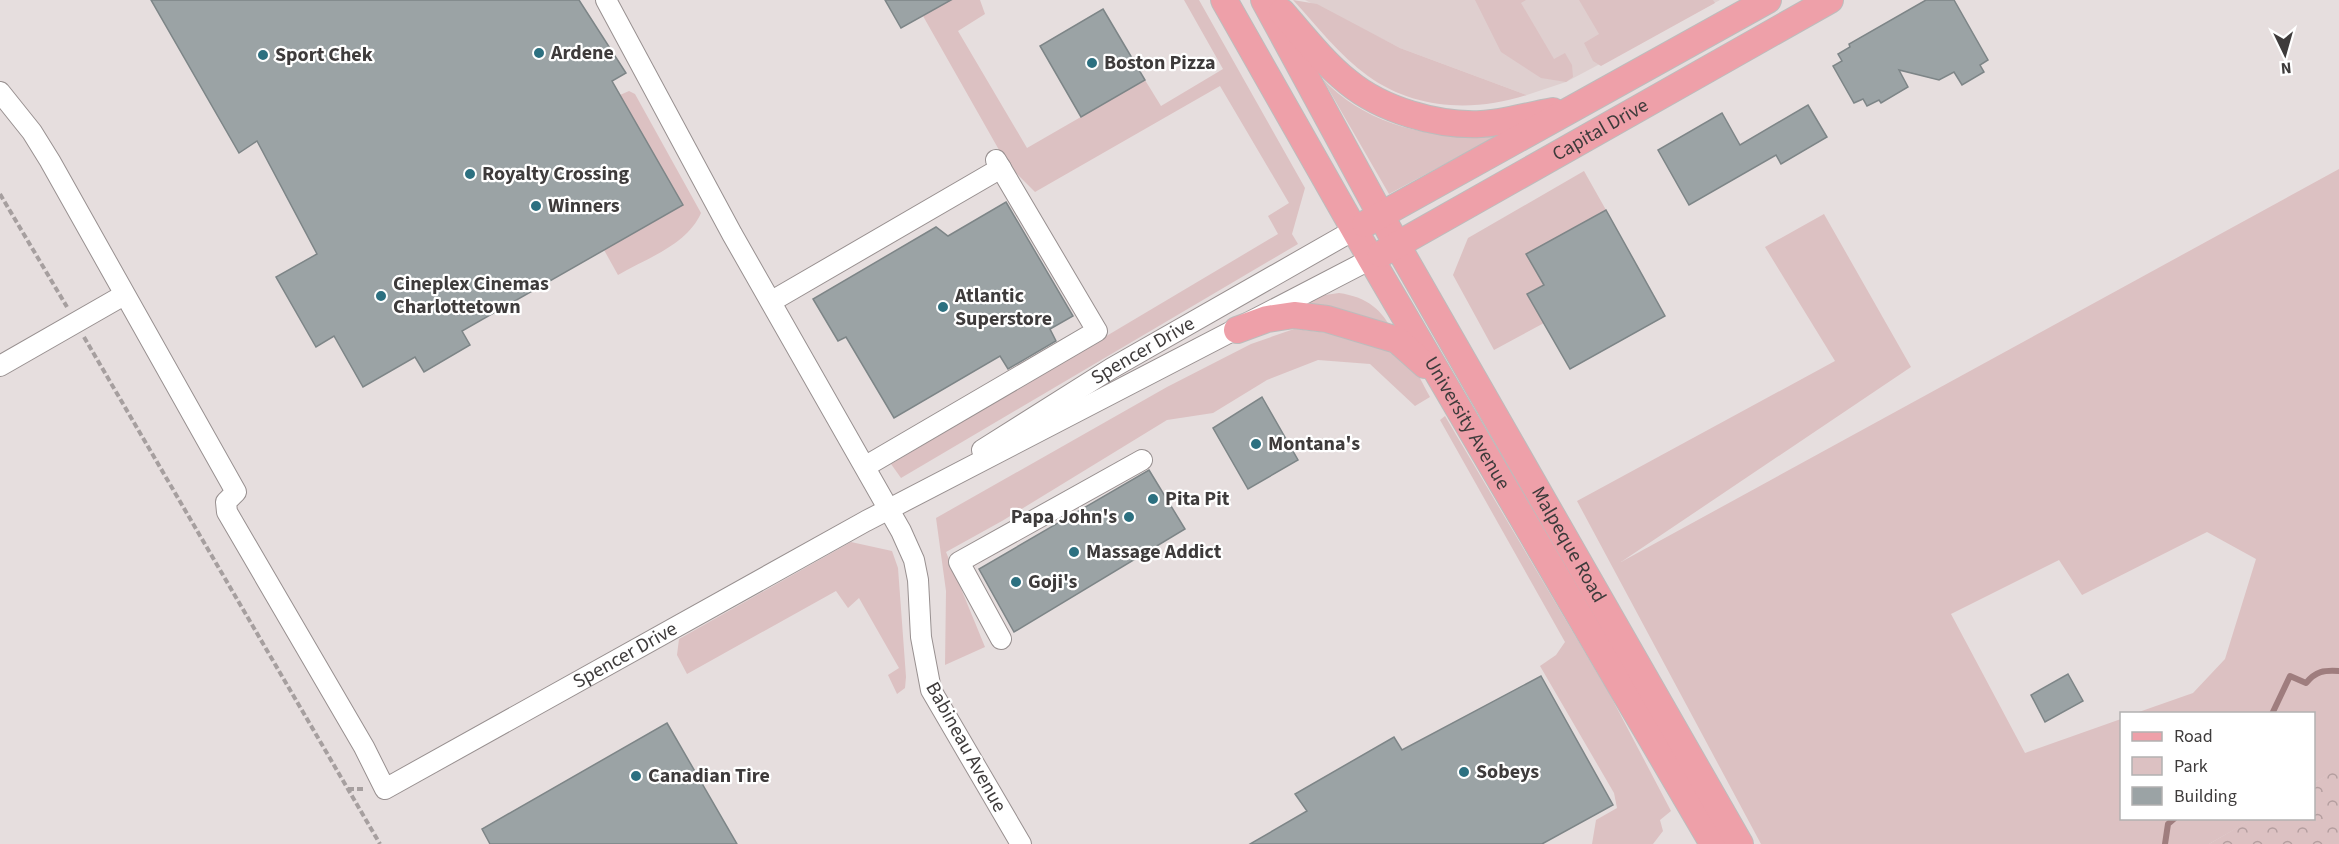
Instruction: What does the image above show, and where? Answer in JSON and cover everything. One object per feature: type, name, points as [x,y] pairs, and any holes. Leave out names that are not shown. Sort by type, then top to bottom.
[{"type":"main road","name":"University Avenue","points":[[1224,0],[1354,230],[1713,844]]},
{"type":"main road","points":[[1264,0],[1397,245]]},
{"type":"main road","points":[[1272,0],[1320,55],[1349,83],[1383,103],[1443,122],[1483,124],[1576,106]]},
{"type":"main road","name":"Capital Drive","points":[[1380,215],[1768,0]]},
{"type":"main road","name":"Capital Drive","points":[[1371,259],[1830,0]]},
{"type":"main road","name":"Spencer Drive","points":[[1354,230],[1380,215]]},
{"type":"main road","name":"Malpeque Road","points":[[1397,245],[1740,844]]},
{"type":"main road","points":[[1237,330],[1267,319],[1294,315],[1327,319],[1397,340],[1417,356],[1435,376],[1475,435]]},
{"type":"street","name":"Babineau Avenue","points":[[606,0],[732,234],[890,509],[914,560],[918,580],[921,637],[931,690],[1021,844]]},
{"type":"street","points":[[0,92],[32,132],[50,161],[124,295],[0,366]]},
{"type":"street","points":[[772,301],[998,164],[1097,331],[866,466]]},
{"type":"street","name":"Spencer Drive","points":[[913,497],[1006,433],[1112,368],[1354,230]]},
{"type":"street","name":"Spencer Drive","points":[[124,295],[236,492],[226,502],[227,512],[364,747],[385,789],[866,521],[1371,259]]},
{"type":"street","points":[[1001,639],[959,562],[1143,460]]},
{"type":"path","points":[[0,194],[380,844]]},
{"type":"shaded area","points":[[1305,0],[1720,0],[1566,82],[1527,95],[1400,48]]},
{"type":"green space","points":[[951,0],[980,0],[985,14],[958,31],[1027,148],[1145,80],[1161,106],[1223,69],[1184,0],[1199,0],[1305,188],[1292,234],[1298,244],[901,478],[891,464],[1278,234],[1268,216],[1289,203],[1220,86],[1035,192],[1007,164],[923,16]]},
{"type":"green space","points":[[1293,0],[1317,4],[1400,48],[1527,95],[1486,104],[1466,105],[1445,105],[1405,96],[1386,87],[1358,68]]},
{"type":"green space","points":[[1475,0],[1526,0],[1521,3],[1554,59],[1565,53],[1572,65],[1573,77],[1566,82],[1541,78],[1501,52]]},
{"type":"green space","points":[[1579,0],[1713,0],[1715,3],[1601,66],[1593,61],[1584,43],[1599,34]]},
{"type":"green space","points":[[1322,78],[1359,108],[1402,126],[1450,135],[1497,136],[1389,194]]},
{"type":"green space","points":[[629,91],[635,94],[701,213],[695,224],[676,242],[618,275],[604,250],[683,205],[620,95]]},
{"type":"green space","points":[[2339,169],[2339,769],[2315,782],[2315,712],[2139,712],[2193,693],[2225,659],[2256,559],[2207,532],[2082,595],[2059,560],[1951,614],[2025,753],[2120,719],[2120,820],[2251,820],[2209,844],[1761,844],[1577,501],[1835,361],[1765,247],[1824,214],[1911,367],[1621,562]]},
{"type":"green space","points":[[1584,171],[1606,210],[1526,254],[1544,285],[1528,294],[1544,323],[1494,350],[1453,275],[1468,238]]},
{"type":"green space","points":[[1339,293],[1366,301],[1379,311],[1394,334],[1293,310],[1318,296]]},
{"type":"green space","points":[[1294,329],[1353,338],[1397,354],[1414,368],[1430,397],[1415,406],[1370,364],[1318,360],[1267,380],[1213,413],[1167,420],[1002,521],[946,552],[985,647],[945,665],[946,591],[936,518],[1167,387],[1251,344]]},
{"type":"green space","points":[[1445,416],[1609,693],[1671,811],[1660,820],[1663,831],[1653,844],[1592,844],[1596,820],[1617,808],[1614,793],[1540,666],[1556,655],[1565,642],[1440,420]]},
{"type":"green space","points":[[851,542],[892,551],[898,568],[905,688],[897,694],[888,675],[899,668],[859,598],[848,608],[836,591],[687,674],[677,655],[679,639]]},
{"type":"green space","points":[[2339,768],[2339,844],[2209,844],[2250,820],[2315,820],[2315,782]]},
{"type":"building","name":"Royalty Crossing","points":[[151,0],[579,0],[626,73],[612,81],[683,205],[462,331],[470,345],[424,372],[415,357],[363,387],[334,336],[316,347],[276,277],[317,254],[257,141],[239,153]]},
{"type":"building","points":[[885,0],[951,0],[901,28]]},
{"type":"building","points":[[1926,0],[1954,0],[1988,60],[1980,65],[1984,72],[1962,85],[1954,72],[1939,80],[1899,70],[1908,87],[1881,103],[1879,100],[1867,106],[1863,99],[1854,103],[1833,66],[1842,61],[1838,54],[1850,47],[1849,44]]},
{"type":"building","name":"Boston Pizza","points":[[1103,9],[1145,80],[1081,117],[1040,46]]},
{"type":"building","points":[[1808,105],[1827,137],[1781,164],[1776,155],[1689,205],[1658,150],[1722,113],[1740,145]]},
{"type":"building","name":"Atlantic Superstore","points":[[1006,202],[1073,316],[1050,329],[1056,341],[1008,369],[1000,356],[894,418],[846,337],[838,341],[813,299],[936,227],[948,236]]},
{"type":"building","points":[[1606,210],[1665,316],[1570,369],[1527,294],[1544,285],[1526,254]]},
{"type":"building","name":"Montana's","points":[[1262,397],[1298,460],[1248,489],[1213,428]]},
{"type":"building","points":[[1149,470],[1185,529],[1014,632],[979,569]]},
{"type":"building","points":[[2068,674],[2083,701],[2045,722],[2031,695]]},
{"type":"building","name":"Sobeys","points":[[1541,676],[1613,805],[1542,844],[1250,844],[1307,811],[1295,794],[1394,737],[1402,750]]},
{"type":"building","name":"Canadian Tire","points":[[667,723],[737,844],[490,844],[482,829]]},
{"type":"waterway","points":[[2273,712],[2290,676],[2306,683],[2321,672],[2339,671]]},
{"type":"waterway","points":[[2165,844],[2168,824],[2173,820]]},
{"type":"place","name":"Ardene","points":[[539,53]]},
{"type":"place","name":"Sport Chek","points":[[263,55]]},
{"type":"place","name":"Boston Pizza","points":[[1092,63]]},
{"type":"place","name":"Royalty Crossing","points":[[470,174]]},
{"type":"place","name":"Winners","points":[[536,206]]},
{"type":"place","name":"Cineplex Cinemas Charlottetown","points":[[381,296]]},
{"type":"place","name":"Atlantic Superstore","points":[[943,307]]},
{"type":"place","name":"Montana's","points":[[1256,444]]},
{"type":"place","name":"Pita Pit","points":[[1153,499]]},
{"type":"place","name":"Papa John's","points":[[1129,517]]},
{"type":"place","name":"Massage Addict","points":[[1074,552]]},
{"type":"place","name":"Goji's","points":[[1016,582]]},
{"type":"place","name":"Sobeys","points":[[1464,772]]},
{"type":"place","name":"Canadian Tire","points":[[636,776]]}]
